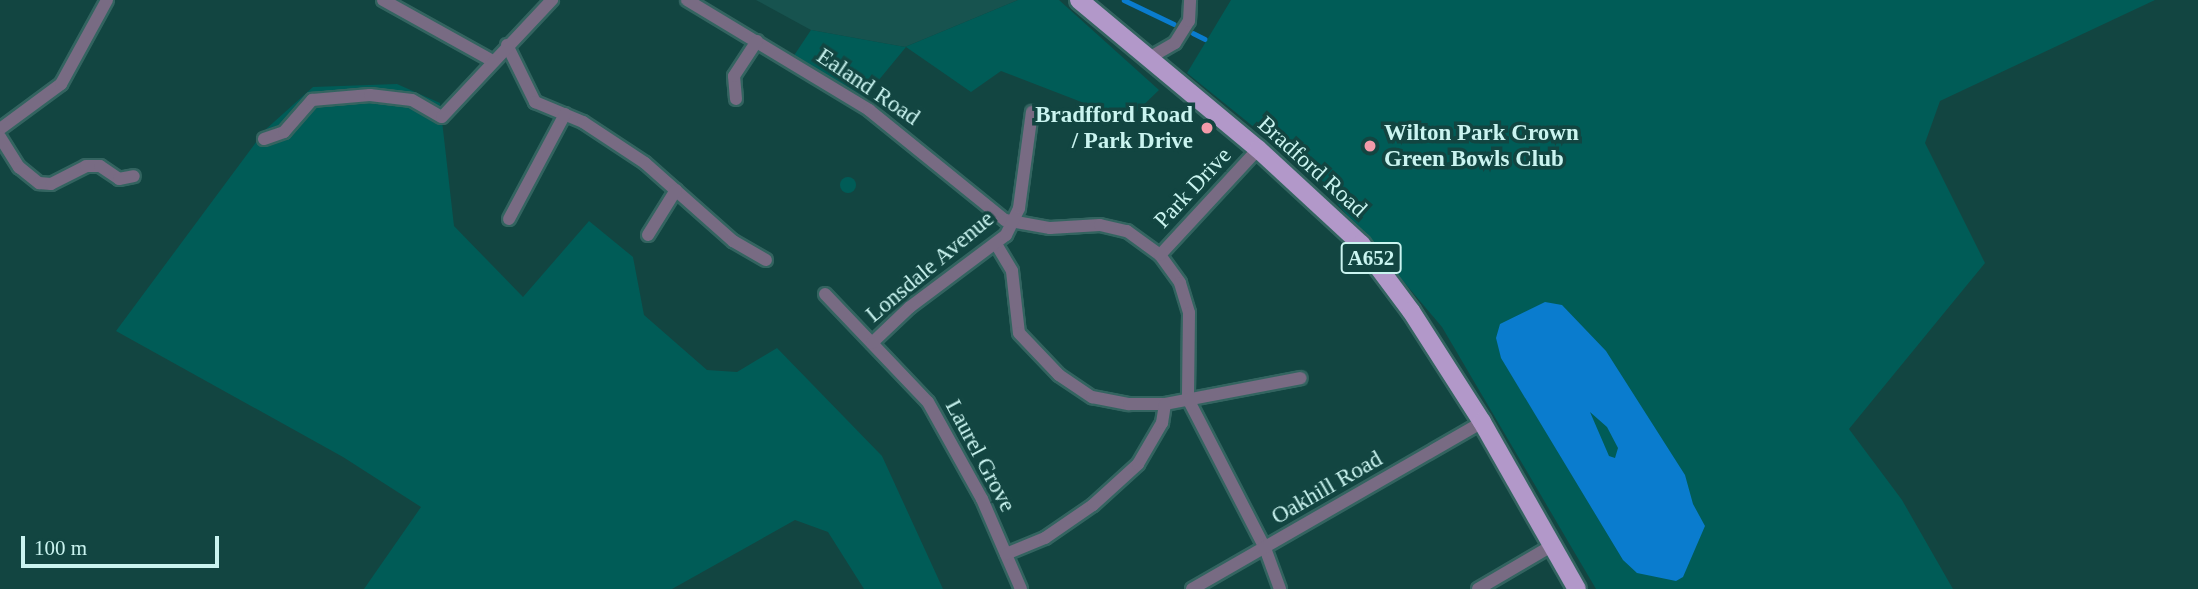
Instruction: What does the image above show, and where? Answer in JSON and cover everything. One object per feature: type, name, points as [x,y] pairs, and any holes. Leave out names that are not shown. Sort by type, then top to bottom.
[{"type":"main road","name":"Bradford Road","points":[[1079,0],[1258,149],[1361,244],[1411,311],[1482,422],[1577,589]]},
{"type":"street","points":[[0,129],[61,84],[107,0]]},
{"type":"street","points":[[383,0],[491,60]]},
{"type":"street","points":[[264,139],[284,132],[312,100],[370,95],[402,99],[442,117],[491,60],[552,0]]},
{"type":"street","name":"Ealand Road","points":[[687,0],[757,40],[896,129],[994,214],[1014,223]]},
{"type":"street","points":[[1149,58],[1175,43],[1188,21],[1190,0]]},
{"type":"street","points":[[736,99],[734,76],[757,40]]},
{"type":"street","points":[[506,45],[535,102],[565,114],[645,163],[733,240],[766,260]]},
{"type":"street","points":[[1032,112],[1014,223],[1051,228],[1100,225],[1127,231],[1160,255],[1180,283],[1189,313],[1188,399],[1202,433],[1265,548],[1280,589]]},
{"type":"street","points":[[509,219],[565,114]]},
{"type":"street","points":[[0,137],[19,167],[39,183],[51,184],[86,166],[100,166],[119,179],[134,176]]},
{"type":"street","name":"Park Drive","points":[[1160,255],[1258,149]]},
{"type":"street","points":[[648,235],[676,190]]},
{"type":"street","name":"Lonsdale Avenue","points":[[872,343],[910,307],[996,244],[1014,223]]},
{"type":"street","points":[[996,244],[1012,271],[1019,333],[1059,376],[1092,397],[1129,404],[1165,404],[1301,378]]},
{"type":"street","name":"Laurel Grove","points":[[825,294],[928,402],[960,455],[1020,589]]},
{"type":"street","points":[[1006,554],[1055,532],[1138,464],[1162,423],[1165,404]]},
{"type":"street","name":"Oakhill Road","points":[[1192,589],[1482,422]]},
{"type":"street","points":[[1478,589],[1553,545]]},
{"type":"shaded area","points":[[756,0],[1018,0],[905,47],[811,30]]},
{"type":"shaded area","points":[[1018,0],[1059,0],[1159,90],[1128,120],[1001,71],[971,92],[906,47],[864,98],[793,57],[811,30],[905,47]]},
{"type":"shaded area","points":[[1231,0],[2155,0],[1940,101],[1925,143],[1985,263],[1849,429],[1902,500],[1953,589],[1596,589],[1442,327],[1313,175],[1187,73]]},
{"type":"shaded area","points":[[397,84],[440,103],[454,226],[523,297],[589,221],[633,257],[644,315],[707,370],[737,372],[777,348],[882,456],[943,589],[864,589],[828,532],[795,520],[672,589],[364,589],[421,507],[343,457],[116,331],[265,130],[313,87]]},
{"type":"shaded area","points":[[845,177],[851,177],[856,185],[854,191],[845,193],[840,188],[840,182]]},
{"type":"water","points":[[1545,302],[1562,305],[1606,351],[1685,475],[1693,504],[1705,526],[1683,577],[1676,581],[1637,573],[1623,560],[1501,358],[1496,338],[1500,324]],"holes":[[[1590,412],[1607,427],[1618,448],[1615,458],[1609,456]]]},
{"type":"waterway","points":[[1124,0],[1174,24]]},
{"type":"waterway","points":[[1193,33],[1205,39]]},
{"type":"place","name":"Bradfford Road / Park Drive","points":[[1207,128]]},
{"type":"place","name":"Wilton Park Crown Green Bowls Club","points":[[1370,146]]}]
